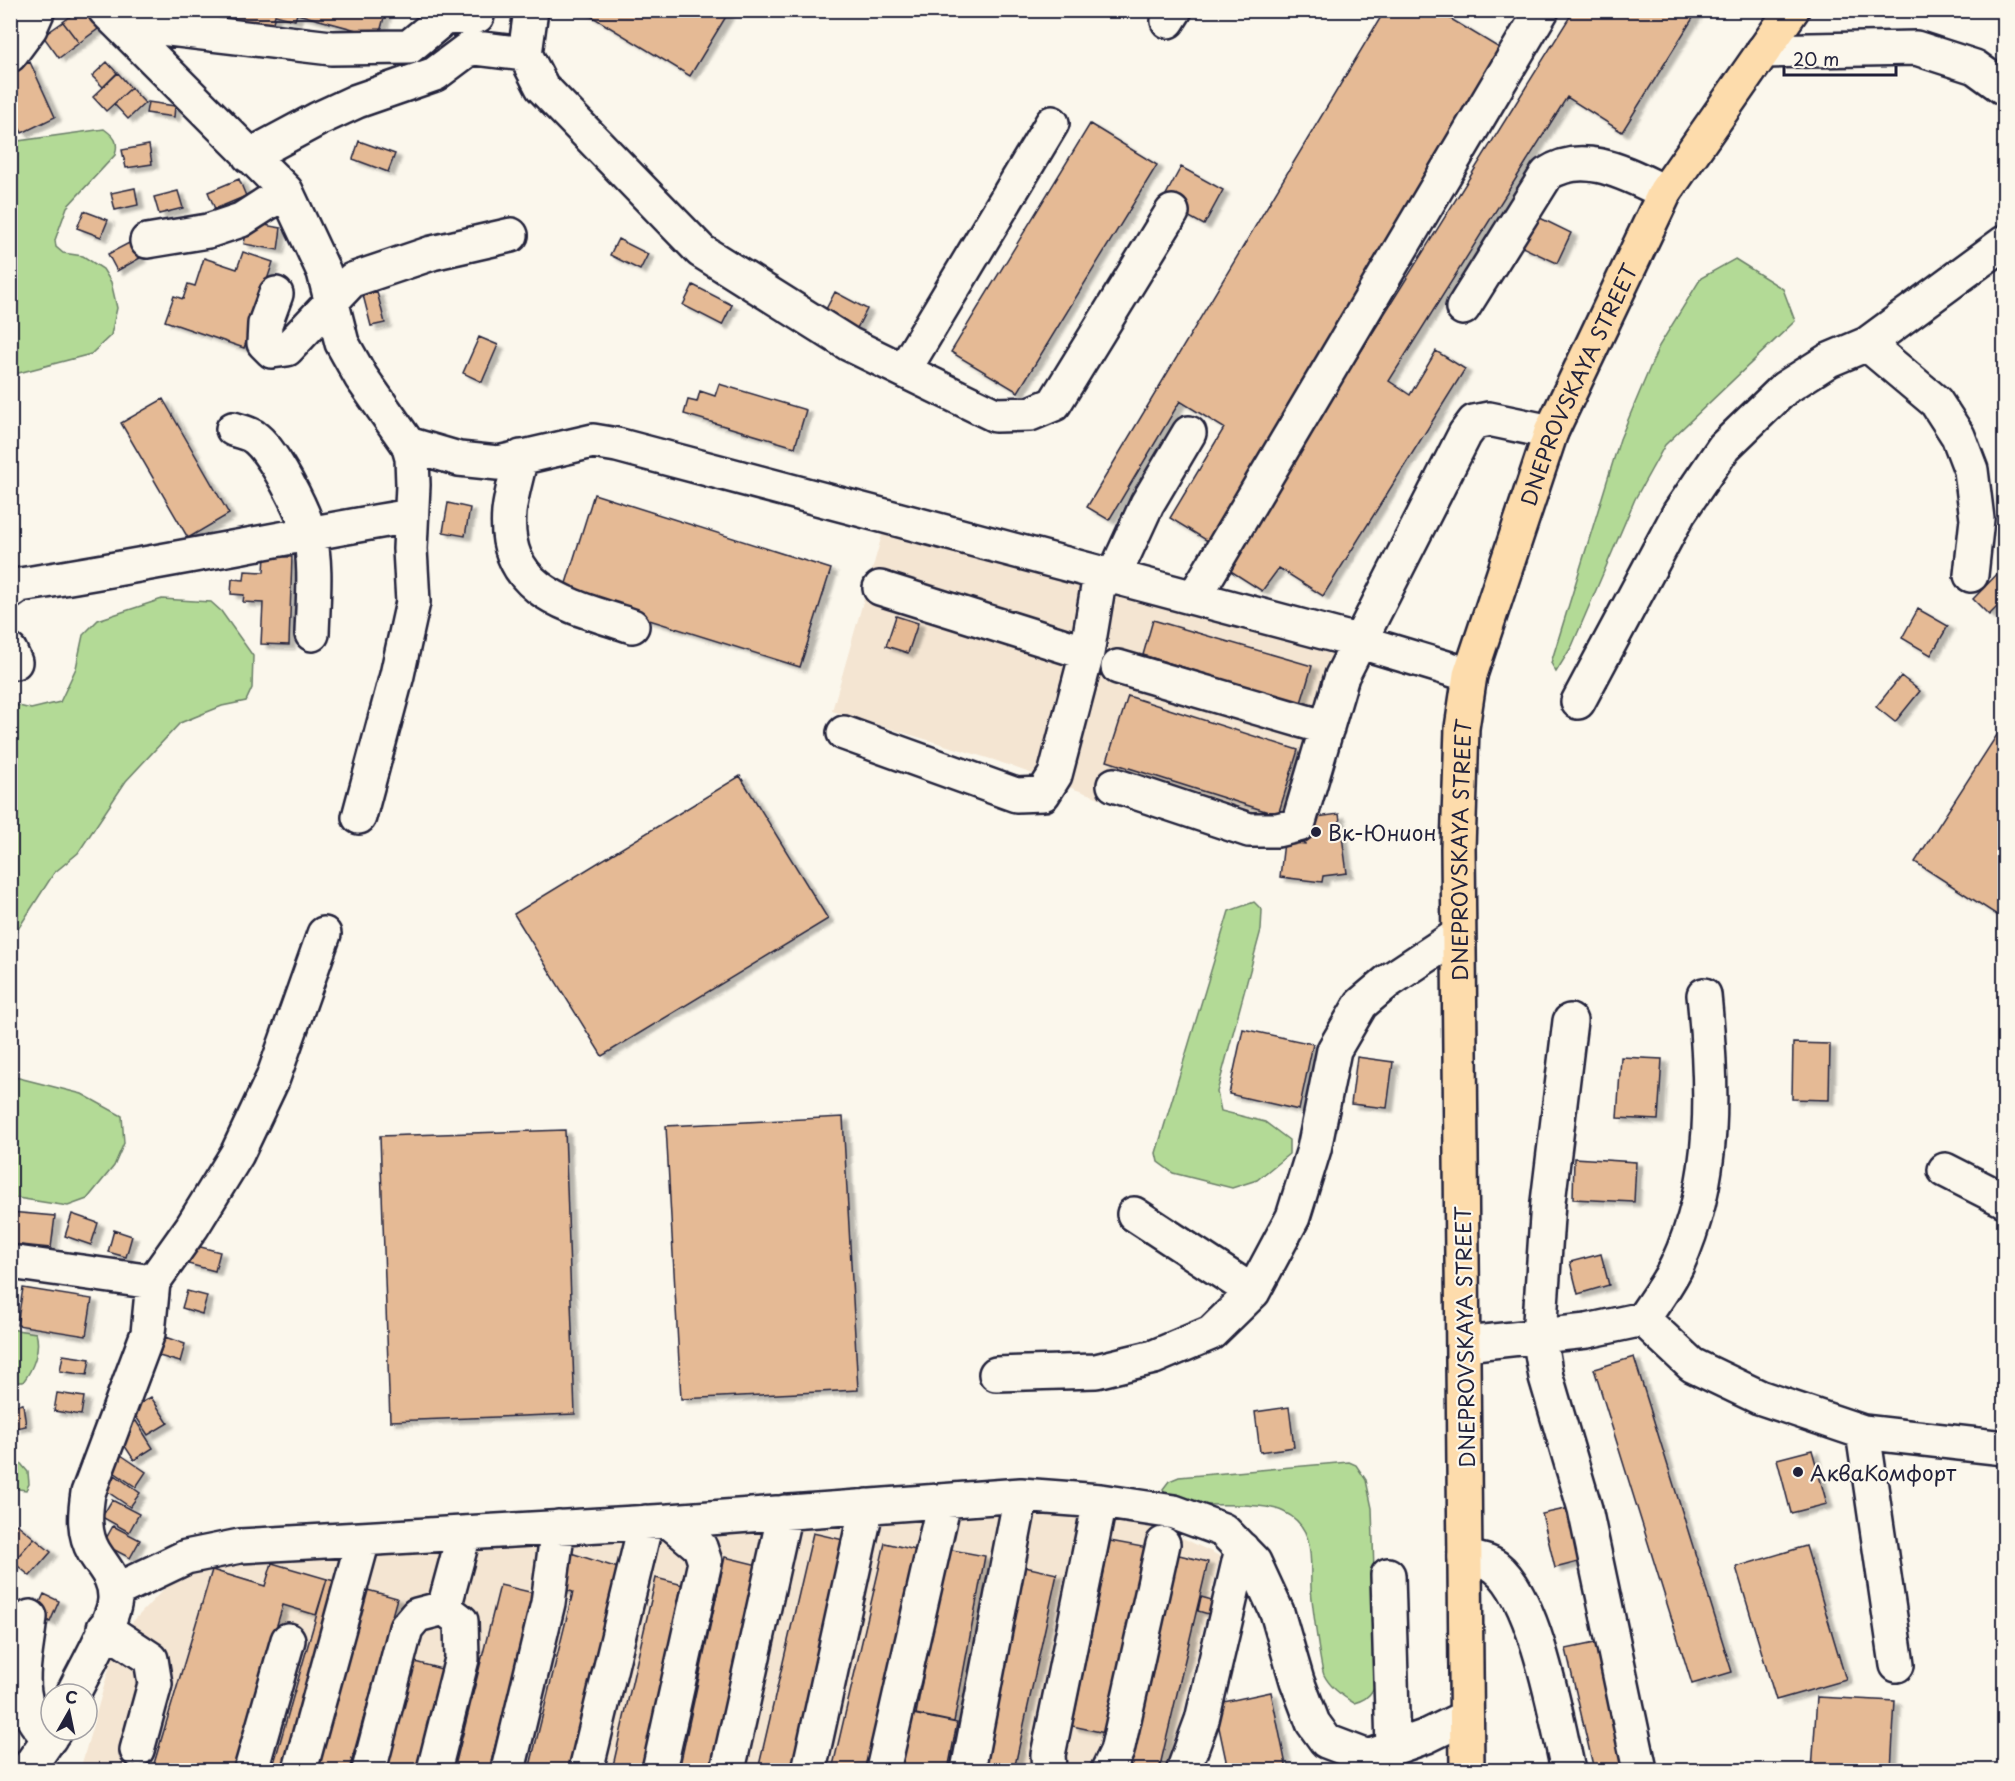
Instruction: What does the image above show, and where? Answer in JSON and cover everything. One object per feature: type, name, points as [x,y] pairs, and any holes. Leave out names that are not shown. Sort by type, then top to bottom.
[{"type":"main road","name":"DNEPROVSKAYA STREET","points":[[1467,1770],[1465,1344],[1458,935],[1459,791],[1462,728],[1470,675],[1551,432],[1665,192],[1792,10]]},
{"type":"street","points":[[10,55],[30,28],[38,10]]},
{"type":"street","points":[[531,10],[525,54],[542,87],[701,251],[849,344],[995,415],[1030,414],[1054,404],[1172,212]]},
{"type":"street","points":[[1194,597],[1542,10]]},
{"type":"street","points":[[112,17],[331,48],[409,47],[444,18],[477,16]]},
{"type":"street","points":[[112,17],[286,191],[324,272],[342,344],[361,377],[408,444],[413,484],[410,516],[413,602],[397,675],[359,818]]},
{"type":"street","points":[[249,156],[357,101],[435,74],[467,50],[475,48],[525,54]]},
{"type":"street","points":[[1763,51],[1916,48],[1975,67],[2004,88]]},
{"type":"street","points":[[904,370],[1052,123]]},
{"type":"street","points":[[1463,308],[1547,174],[1562,165],[1576,162],[1616,170],[1665,192]]},
{"type":"street","points":[[147,241],[207,231],[241,220],[286,191]]},
{"type":"street","points":[[276,294],[265,324],[264,343],[273,351],[287,349],[352,280],[432,253],[511,235]]},
{"type":"street","points":[[1578,702],[1679,513],[1724,447],[1785,387],[1829,360],[1867,344],[2004,243]]},
{"type":"street","points":[[1867,344],[1936,402],[1958,436],[1971,470],[1976,509],[1971,575]]},
{"type":"street","points":[[1114,785],[1249,830],[1277,830],[1298,825],[1342,676],[1465,434],[1474,422],[1489,419],[1551,432]]},
{"type":"street","points":[[233,429],[255,437],[273,460],[298,505],[309,533],[312,561],[312,634]]},
{"type":"street","points":[[844,733],[1016,795],[1043,794],[1055,775],[1106,577],[1189,433]]},
{"type":"street","points":[[408,444],[459,459],[498,463],[593,441],[617,445],[1106,577],[1194,597],[1358,641],[1470,675]]},
{"type":"street","points":[[521,457],[509,512],[510,541],[522,572],[542,592],[632,626]]},
{"type":"street","points":[[10,592],[20,585],[136,567],[410,516]]},
{"type":"street","points":[[880,588],[1087,653]]},
{"type":"street","points":[[1118,667],[1327,728]]},
{"type":"street","points":[[79,1682],[114,1607],[115,1591],[109,1572],[93,1550],[87,1534],[85,1510],[88,1493],[148,1333],[153,1282],[198,1218],[237,1154],[273,1078],[324,934]]},
{"type":"street","points":[[996,1374],[1096,1371],[1154,1357],[1211,1333],[1253,1292],[1293,1217],[1314,1149],[1334,1050],[1361,1004],[1387,982],[1458,935]]},
{"type":"street","points":[[1465,1344],[1587,1331],[1643,1319],[1677,1266],[1691,1227],[1701,1185],[1709,1140],[1712,1074],[1704,995]]},
{"type":"street","points":[[1570,1022],[1546,1212],[1539,1336],[1546,1377],[1585,1509],[1640,1770]]},
{"type":"street","points":[[1945,1170],[2004,1200]]},
{"type":"street","points":[[1134,1214],[1253,1292]]},
{"type":"street","points":[[10,1262],[153,1282]]},
{"type":"street","points":[[1643,1319],[1692,1365],[1759,1397],[1863,1432],[2004,1448]]},
{"type":"street","points":[[1863,1432],[1897,1665]]},
{"type":"street","points":[[115,1591],[186,1557],[240,1546],[464,1534],[1022,1495],[1100,1501],[1174,1512],[1223,1530],[1242,1549],[1254,1562],[1264,1579],[1313,1723],[1326,1741],[1372,1759],[1466,1716]]},
{"type":"street","points":[[968,1770],[1022,1495]]},
{"type":"street","points":[[1049,1770],[1048,1755],[1100,1501]]},
{"type":"street","points":[[883,1770],[944,1502]]},
{"type":"street","points":[[809,1770],[867,1506]]},
{"type":"street","points":[[728,1770],[785,1512]]},
{"type":"street","points":[[586,1770],[658,1521]]},
{"type":"street","points":[[658,1521],[700,1547],[705,1562],[659,1770]]},
{"type":"street","points":[[508,1770],[548,1603],[558,1527]]},
{"type":"street","points":[[444,1608],[464,1534]]},
{"type":"street","points":[[300,1770],[363,1540]]},
{"type":"street","points":[[1108,1770],[1117,1751],[1163,1544]]},
{"type":"street","points":[[1184,1769],[1202,1720],[1242,1549]]},
{"type":"street","points":[[1465,1557],[1494,1565],[1510,1580],[1516,1591],[1540,1650],[1568,1770]]},
{"type":"street","points":[[1372,1759],[1388,1575]]},
{"type":"street","points":[[369,1770],[406,1628],[417,1615],[444,1608]]},
{"type":"street","points":[[434,1770],[462,1659],[461,1621],[444,1608]]},
{"type":"street","points":[[30,1617],[24,1676],[25,1705],[34,1724],[39,1727]]},
{"type":"street","points":[[104,1628],[151,1659],[155,1684],[137,1750]]},
{"type":"street","points":[[251,1770],[288,1640]]},
{"type":"street","points":[[27,1770],[47,1742]]},
{"type":"shaded area","points":[[884,528],[1353,643],[1294,841],[1105,800],[994,760],[832,711]]},
{"type":"shaded area","points":[[1094,1508],[1164,1529],[1220,1556],[1170,1770],[80,1770],[88,1742],[99,1742],[99,1704],[118,1637],[184,1568],[349,1543]]},
{"type":"green space","points":[[104,129],[115,140],[117,147],[115,155],[67,207],[55,240],[56,247],[63,253],[83,256],[103,269],[111,282],[117,308],[111,335],[91,354],[11,375],[11,142]]},
{"type":"green space","points":[[1735,259],[1783,289],[1795,321],[1665,445],[1635,499],[1572,646],[1556,672],[1551,663],[1620,439],[1659,346],[1701,278]]},
{"type":"green space","points":[[162,599],[211,602],[221,611],[253,656],[252,688],[246,701],[222,706],[180,723],[126,781],[78,853],[54,873],[11,940],[11,704],[31,709],[60,702],[76,668],[83,635],[98,620]]},
{"type":"green space","points":[[1254,902],[1262,910],[1261,930],[1217,1092],[1221,1111],[1265,1122],[1289,1140],[1289,1154],[1257,1180],[1232,1188],[1173,1173],[1158,1162],[1156,1153],[1229,911]]},
{"type":"green space","points":[[11,1076],[82,1094],[122,1116],[124,1143],[114,1166],[87,1199],[68,1206],[11,1197]]},
{"type":"green space","points":[[10,1329],[36,1333],[35,1359],[23,1382],[11,1382]]},
{"type":"green space","points":[[11,1452],[28,1472],[29,1484],[26,1490],[11,1488]]},
{"type":"green space","points":[[1349,1462],[1356,1465],[1366,1480],[1372,1508],[1377,1667],[1370,1695],[1354,1703],[1337,1691],[1322,1669],[1311,1588],[1309,1545],[1302,1526],[1284,1512],[1262,1506],[1175,1505],[1167,1500],[1163,1489],[1169,1481],[1179,1477]]},
{"type":"building","points":[[79,10],[85,10],[98,29],[79,43],[63,22]]},
{"type":"building","points":[[176,10],[386,10],[379,36],[297,14],[295,20],[275,15],[269,36]]},
{"type":"building","points":[[581,10],[730,10],[690,76]]},
{"type":"building","points":[[1385,10],[1436,10],[1511,55],[1216,546],[1170,518],[1224,428],[1180,401],[1109,520],[1087,507]]},
{"type":"building","points":[[1574,10],[1698,10],[1622,132],[1567,97],[1389,381],[1410,395],[1436,351],[1465,369],[1323,596],[1279,568],[1262,591],[1226,568]]},
{"type":"building","points":[[63,22],[79,43],[59,58],[43,36]]},
{"type":"building","points":[[30,62],[55,117],[22,133],[10,109],[10,71]]},
{"type":"building","points":[[107,62],[117,73],[103,87],[92,76]]},
{"type":"building","points":[[118,73],[131,88],[106,111],[93,97]]},
{"type":"building","points":[[131,88],[145,103],[128,119],[114,104]]},
{"type":"building","points":[[148,102],[175,106],[174,117],[146,113]]},
{"type":"building","points":[[1090,124],[1157,165],[1018,392],[951,352]]},
{"type":"building","points":[[359,141],[395,154],[388,172],[353,159]]},
{"type":"building","points":[[149,145],[152,164],[126,168],[122,150]]},
{"type":"building","points":[[1181,167],[1223,190],[1204,225],[1162,202]]},
{"type":"building","points":[[239,179],[246,196],[215,209],[208,192]]},
{"type":"building","points":[[135,188],[138,205],[115,210],[111,193]]},
{"type":"building","points":[[178,191],[183,208],[159,214],[154,197]]},
{"type":"building","points":[[84,211],[108,220],[101,237],[77,228]]},
{"type":"building","points":[[1536,216],[1571,233],[1557,263],[1522,247]]},
{"type":"building","points":[[248,222],[281,228],[278,250],[244,244]]},
{"type":"building","points":[[618,239],[648,254],[640,270],[610,255]]},
{"type":"building","points":[[131,242],[140,258],[117,271],[108,254]]},
{"type":"building","points":[[243,252],[273,262],[244,348],[165,321],[174,296],[183,299],[188,284],[195,286],[204,258],[237,269]]},
{"type":"building","points":[[693,285],[732,305],[722,325],[683,305]]},
{"type":"building","points":[[377,292],[385,323],[371,326],[363,295]]},
{"type":"building","points":[[835,292],[867,309],[856,330],[824,313]]},
{"type":"building","points":[[479,337],[498,345],[482,382],[463,373]]},
{"type":"building","points":[[719,384],[806,410],[795,447],[684,414],[688,400],[697,402],[700,391],[715,396]]},
{"type":"building","points":[[163,399],[229,514],[188,538],[121,423]]},
{"type":"building","points":[[594,494],[831,569],[800,667],[563,593]]},
{"type":"building","points":[[448,503],[470,508],[465,536],[443,532]]},
{"type":"building","points":[[265,556],[292,557],[289,645],[261,644],[263,603],[243,602],[244,595],[231,594],[232,579],[244,580],[245,571],[264,572]]},
{"type":"building","points":[[2004,567],[2004,600],[1989,615],[1973,599]]},
{"type":"building","points":[[1918,609],[1948,626],[1931,655],[1902,638]]},
{"type":"building","points":[[896,616],[918,623],[908,653],[886,646]]},
{"type":"building","points":[[1153,620],[1312,666],[1301,703],[1143,655]]},
{"type":"building","points":[[1901,676],[1920,691],[1895,722],[1876,707]]},
{"type":"building","points":[[1128,696],[1298,750],[1278,815],[1107,761]]},
{"type":"building","points":[[2004,724],[2004,904],[1997,915],[1915,862]]},
{"type":"building","points":[[740,776],[828,919],[602,1056],[514,914]]},
{"type":"building","points":[[1339,814],[1347,873],[1323,876],[1322,882],[1280,877],[1284,842],[1305,844],[1302,819]]},
{"type":"building","points":[[1243,1029],[1313,1044],[1299,1110],[1229,1094]]},
{"type":"building","points":[[1793,1043],[1830,1044],[1829,1100],[1792,1099]]},
{"type":"building","points":[[1357,1057],[1393,1062],[1387,1108],[1351,1104]]},
{"type":"building","points":[[1621,1057],[1662,1059],[1658,1120],[1617,1118]]},
{"type":"building","points":[[843,1117],[858,1390],[681,1399],[666,1126]]},
{"type":"building","points":[[565,1130],[575,1414],[390,1421],[380,1136]]},
{"type":"building","points":[[1574,1158],[1636,1162],[1634,1202],[1573,1199]]},
{"type":"building","points":[[10,1212],[55,1216],[51,1248],[10,1244]]},
{"type":"building","points":[[72,1214],[98,1223],[91,1245],[65,1236]]},
{"type":"building","points":[[114,1230],[132,1236],[126,1257],[108,1252]]},
{"type":"building","points":[[193,1245],[220,1252],[215,1271],[188,1264]]},
{"type":"building","points":[[1601,1254],[1609,1285],[1578,1294],[1570,1262]]},
{"type":"building","points":[[23,1288],[92,1299],[86,1336],[17,1325]]},
{"type":"building","points":[[187,1291],[207,1296],[202,1314],[182,1308]]},
{"type":"building","points":[[165,1337],[185,1344],[180,1362],[159,1356]]},
{"type":"building","points":[[63,1355],[90,1359],[87,1375],[60,1371]]},
{"type":"building","points":[[1634,1357],[1732,1672],[1692,1684],[1594,1369]]},
{"type":"building","points":[[57,1393],[84,1397],[81,1415],[54,1411]]},
{"type":"building","points":[[151,1397],[168,1423],[148,1435],[131,1409]]},
{"type":"building","points":[[23,1404],[26,1426],[15,1428],[12,1406]]},
{"type":"building","points":[[1289,1407],[1294,1447],[1260,1452],[1255,1412]]},
{"type":"building","points":[[136,1421],[153,1448],[134,1460],[117,1434]]},
{"type":"building","points":[[1812,1450],[1827,1504],[1791,1513],[1777,1459]]},
{"type":"building","points":[[121,1455],[146,1472],[136,1487],[111,1470]]},
{"type":"building","points":[[115,1475],[140,1493],[130,1507],[105,1490]]},
{"type":"building","points":[[112,1500],[139,1514],[129,1532],[102,1517]]},
{"type":"building","points":[[1570,1508],[1582,1561],[1555,1568],[1542,1514]]},
{"type":"building","points":[[17,1524],[34,1538],[13,1562],[10,1560],[10,1531]]},
{"type":"building","points":[[113,1526],[140,1540],[130,1558],[103,1544]]},
{"type":"building","points":[[813,1533],[848,1541],[795,1770],[758,1770]]},
{"type":"building","points":[[34,1538],[51,1552],[30,1576],[13,1562]]},
{"type":"building","points":[[1110,1541],[1148,1548],[1110,1734],[1072,1726]]},
{"type":"building","points":[[885,1543],[916,1550],[867,1770],[832,1770]]},
{"type":"building","points":[[1806,1546],[1846,1680],[1776,1700],[1736,1567]]},
{"type":"building","points":[[947,1549],[985,1556],[954,1722],[916,1714]]},
{"type":"building","points":[[571,1553],[618,1568],[568,1770],[529,1770],[573,1592],[560,1588]]},
{"type":"building","points":[[1175,1554],[1208,1562],[1159,1770],[1123,1770]]},
{"type":"building","points":[[725,1557],[762,1566],[718,1770],[679,1770]]},
{"type":"building","points":[[272,1563],[327,1579],[316,1615],[283,1605],[233,1770],[139,1770],[141,1763],[153,1767],[212,1570],[265,1586]]},
{"type":"building","points":[[1025,1567],[1057,1574],[1014,1770],[981,1770]]},
{"type":"building","points":[[656,1578],[687,1586],[645,1770],[612,1770]]},
{"type":"building","points":[[327,1579],[397,1598],[349,1770],[272,1770]]},
{"type":"building","points":[[500,1585],[534,1593],[489,1770],[454,1770]]},
{"type":"building","points":[[44,1594],[59,1601],[50,1622],[34,1615]]},
{"type":"building","points":[[1201,1597],[1223,1603],[1219,1617],[1198,1611]]},
{"type":"building","points":[[1595,1643],[1625,1770],[1594,1770],[1566,1649]]},
{"type":"building","points":[[415,1662],[449,1671],[424,1770],[387,1770]]},
{"type":"building","points":[[1271,1692],[1287,1770],[1228,1770],[1214,1704]]},
{"type":"building","points":[[1817,1697],[1895,1701],[1891,1770],[1812,1770]]},
{"type":"building","points":[[903,1712],[957,1723],[948,1770],[892,1770]]},
{"type":"place","name":"Вк-Юнион","points":[[1316,832]]},
{"type":"place","name":"АкваКомфорт","points":[[1798,1472]]}]
